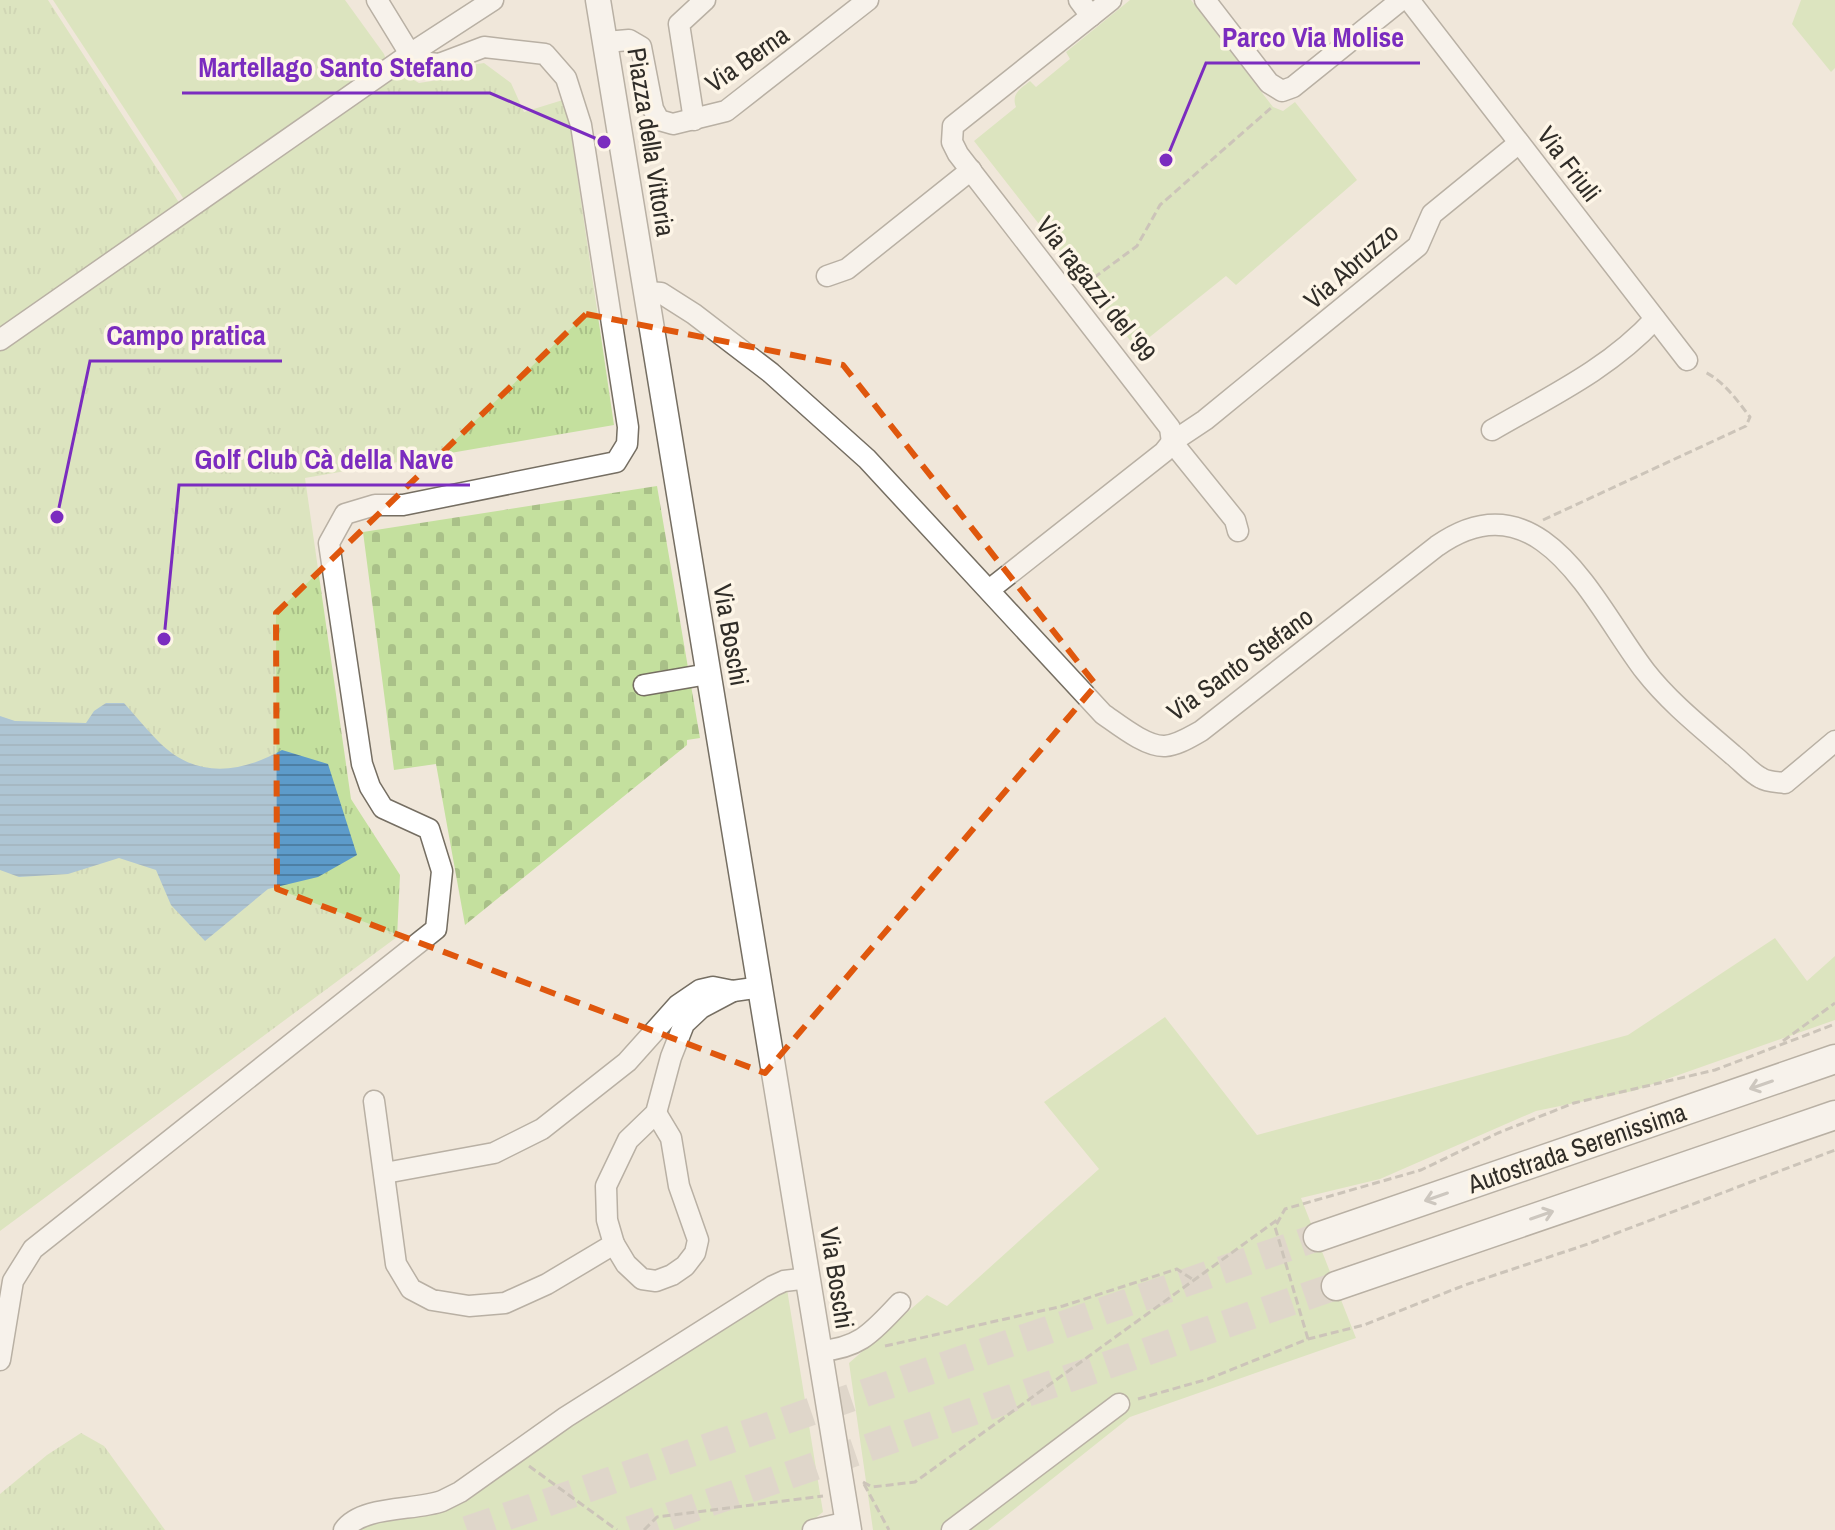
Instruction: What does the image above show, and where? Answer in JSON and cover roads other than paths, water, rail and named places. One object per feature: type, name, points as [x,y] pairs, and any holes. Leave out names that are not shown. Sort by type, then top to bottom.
[{"type":"highway","name":"Autostrada Serenissima","points":[[1318,1237],[1835,1059]]},
{"type":"highway","name":"Autostrada Serenissima","points":[[1336,1286],[1835,1115]]},
{"type":"main road","name":"Piazza della Vittoria","points":[[598,0],[648,292]]},
{"type":"main road","name":"Via Boschi","points":[[648,292],[848,1526]]},
{"type":"street","points":[[0,1360],[13,1281],[33,1249],[436,929],[442,871],[429,829],[383,808],[370,787],[362,764],[329,543],[345,514],[375,505],[403,505],[616,462],[627,444],[628,427],[581,125],[566,78],[545,54],[484,47],[439,64],[418,62],[377,0]]},
{"type":"street","points":[[0,340],[410,54],[493,0]]},
{"type":"street","points":[[694,120],[679,24],[705,0]]},
{"type":"street","name":"Via Berna","points":[[606,42],[629,40],[641,47],[653,109],[659,120],[673,124],[726,111],[868,0]]},
{"type":"street","points":[[1085,8],[1111,0]]},
{"type":"street","points":[[1205,0],[1269,83],[1282,91],[1293,87],[1401,0]]},
{"type":"street","name":"Via Friuli","points":[[1409,0],[1687,360]]},
{"type":"street","name":"Via ragazzi del '99","points":[[1085,8],[953,126],[952,142],[958,154],[1170,428],[1172,442],[1235,520],[1238,531]]},
{"type":"street","name":"Via Abruzzo","points":[[1172,442],[1205,420],[1418,246],[1432,214],[1519,143]]},
{"type":"street","points":[[827,276],[847,269],[971,170]]},
{"type":"street","name":"Via Santo Stefano","points":[[648,292],[661,293],[694,314],[771,373],[867,459],[1103,714],[1136,736],[1163,746],[1201,731],[1455,534],[1490,525],[1521,530],[1563,557],[1581,576],[1660,689],[1762,779],[1785,783],[1835,741]]},
{"type":"street","points":[[1492,430],[1581,380],[1639,337],[1655,319]]},
{"type":"street","points":[[989,590],[1164,452],[1172,442]]},
{"type":"street","points":[[644,685],[708,674]]},
{"type":"street","points":[[385,1173],[494,1153],[542,1129],[627,1062],[678,1005],[700,990],[720,994],[761,987]]},
{"type":"street","points":[[656,1113],[671,1138],[679,1186],[698,1240],[695,1253],[679,1271],[656,1281],[642,1279],[626,1264],[614,1244],[607,1220],[606,1186],[628,1140],[656,1113],[671,1057],[684,1024],[720,994]]},
{"type":"street","points":[[374,1101],[396,1264],[411,1289],[432,1300],[469,1306],[505,1303],[547,1284],[614,1244]]},
{"type":"street","points":[[344,1530],[350,1521],[371,1514],[440,1501],[460,1492],[566,1417],[773,1286],[784,1281],[809,1278]]},
{"type":"street","points":[[820,1351],[844,1348],[866,1339],[900,1303]]},
{"type":"street","points":[[952,1530],[1119,1404]]},
{"type":"street","points":[[813,1530],[848,1526]]},
{"type":"water","points":[[106,703],[124,703],[171,753],[201,767],[233,768],[282,750],[328,764],[357,855],[318,877],[268,889],[205,941],[171,905],[156,870],[119,858],[68,874],[19,877],[0,870],[0,716],[15,721],[86,723],[94,711]]},
{"type":"tunnel","points":[[467,1530],[1318,1237]]},
{"type":"tunnel","points":[[630,1530],[1336,1286]]},
{"type":"place","name":"Martellago Santo Stefano","points":[[604,142]]},
{"type":"place","name":"Parco Via Molise","points":[[1166,160]]},
{"type":"place","name":"Campo pratica","points":[[57,517]]},
{"type":"place","name":"Golf Club Cà della Nave","points":[[164,639]]}]
